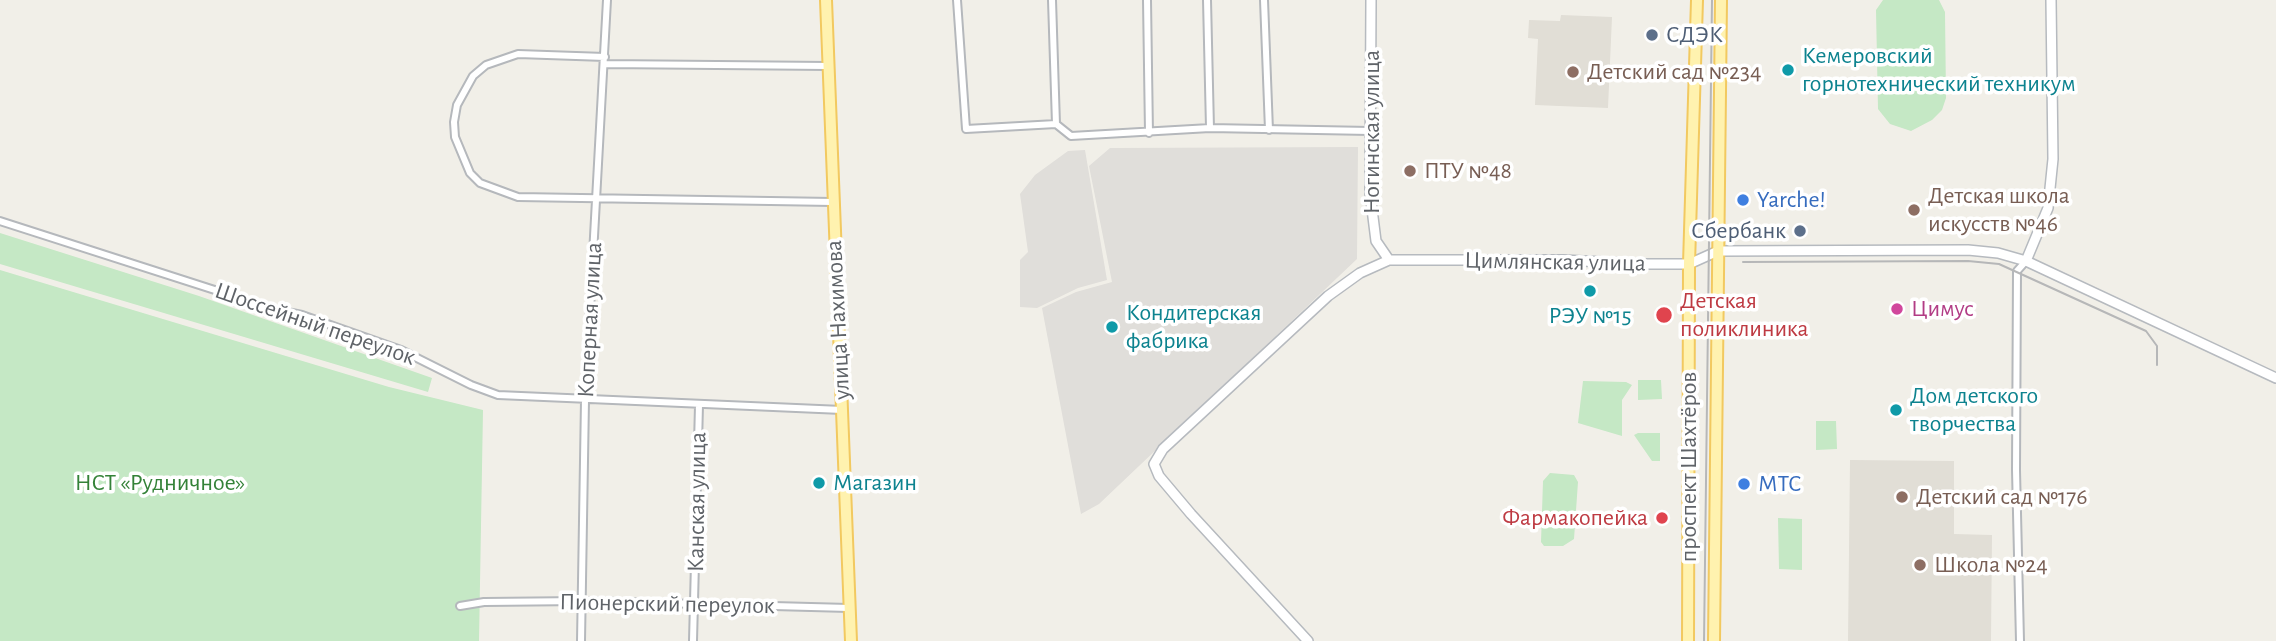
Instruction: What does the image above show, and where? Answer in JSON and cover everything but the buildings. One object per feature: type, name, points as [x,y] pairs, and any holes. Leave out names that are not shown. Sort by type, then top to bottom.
[{"type":"main road","name":"улица Нахимова","points":[[826,0],[851,641]]},
{"type":"main road","name":"проспект Шахтёров","points":[[1688,641],[1689,264],[1697,0]]},
{"type":"main road","name":"проспект Шахтёров","points":[[1714,641],[1721,0]]},
{"type":"street","name":"Коперная улица","points":[[581,641],[585,400],[607,0]]},
{"type":"street","points":[[957,0],[966,129],[1056,124],[1071,136],[1210,128],[1370,131]]},
{"type":"street","points":[[1052,0],[1056,124]]},
{"type":"street","points":[[1147,0],[1149,133]]},
{"type":"street","points":[[1206,0],[1210,128]]},
{"type":"street","points":[[1264,0],[1269,130]]},
{"type":"street","name":"Ногинская улица","points":[[1371,0],[1370,131],[1373,229],[1376,241],[1389,260]]},
{"type":"street","points":[[2020,641],[2016,470],[2017,271],[2026,261],[2048,208],[2053,159],[2051,0]]},
{"type":"street","points":[[828,66],[605,60],[518,54],[486,65],[473,76],[457,105],[454,122],[460,152],[470,173],[480,183],[518,197],[833,202]]},
{"type":"street","name":"Шоссейный переулок","points":[[0,221],[277,310],[302,315],[401,350],[471,385],[498,395],[843,410]]},
{"type":"street","name":"Цимлянская улица","points":[[1308,641],[1159,476],[1155,459],[1328,296],[1360,273],[1389,260],[1563,260],[1689,264],[1718,251],[1968,250],[1998,253],[2026,261],[2276,378]]},
{"type":"street","name":"Канская улица","points":[[693,641],[699,405]]},
{"type":"street","name":"Пионерский переулок","points":[[460,606],[484,602],[583,601],[849,608]]},
{"type":"shaded area","name":"Детский сад №234","points":[[1561,15],[1612,17],[1608,108],[1535,105],[1538,39],[1528,38],[1529,20],[1560,21]]},
{"type":"shaded area","points":[[1358,147],[1357,259],[1099,504],[1081,514],[1042,308],[1076,292],[1112,282],[1089,166],[1110,148]]},
{"type":"shaded area","points":[[1085,150],[1107,280],[1078,288],[1037,308],[1020,307],[1020,260],[1028,252],[1020,194],[1035,175],[1068,151]]},
{"type":"shaded area","name":"Школа №24","points":[[1850,460],[1954,461],[1954,534],[1992,535],[1991,641],[1848,641]]},
{"type":"green space","points":[[1883,0],[1939,0],[1945,12],[1946,98],[1942,110],[1932,120],[1911,131],[1890,124],[1878,109],[1876,10]]},
{"type":"green space","points":[[0,233],[199,296],[432,378],[428,392],[0,264]]},
{"type":"green space","name":"НСТ «Рудничное»","points":[[0,270],[389,387],[483,410],[479,641],[0,641]]},
{"type":"green space","points":[[1638,380],[1661,380],[1662,399],[1638,400]]},
{"type":"green space","points":[[1583,381],[1626,382],[1632,385],[1622,400],[1622,436],[1578,423]]},
{"type":"green space","points":[[1816,421],[1836,421],[1837,449],[1816,450]]},
{"type":"green space","points":[[1660,433],[1660,461],[1652,461],[1634,435]]},
{"type":"green space","points":[[1550,473],[1574,475],[1578,482],[1574,539],[1563,546],[1544,546],[1541,542],[1543,481]]},
{"type":"green space","points":[[1778,518],[1802,519],[1802,570],[1779,569]]},
{"type":"tram line","points":[[1704,641],[1712,0]]},
{"type":"tram line","points":[[1743,262],[1968,261],[1999,264],[2146,331],[2157,346],[2157,365]]},
{"type":"place","name":"СДЭК","points":[[1652,35]]},
{"type":"place","name":"Кемеровский горнотехнический техникум","points":[[1788,70]]},
{"type":"place","name":"Детский сад №234","points":[[1573,72]]},
{"type":"place","name":"ПТУ №48","points":[[1410,171]]},
{"type":"place","name":"Yarche!","points":[[1743,200]]},
{"type":"place","name":"Детская школа искусств №46","points":[[1914,210]]},
{"type":"place","name":"Сбербанк","points":[[1800,231]]},
{"type":"place","name":"РЭУ №15","points":[[1590,291]]},
{"type":"place","name":"Цимус","points":[[1897,309]]},
{"type":"place","name":"Детская поликлиника","points":[[1664,315]]},
{"type":"place","name":"Кондитерская фабрика","points":[[1112,327]]},
{"type":"place","name":"Дом детского творчества","points":[[1896,410]]},
{"type":"place","name":"Магазин","points":[[819,483]]},
{"type":"place","name":"МТС","points":[[1744,484]]},
{"type":"place","name":"Детский сад №176","points":[[1902,497]]},
{"type":"place","name":"Фармакопейка","points":[[1662,518]]},
{"type":"place","name":"Школа №24","points":[[1920,565]]}]
